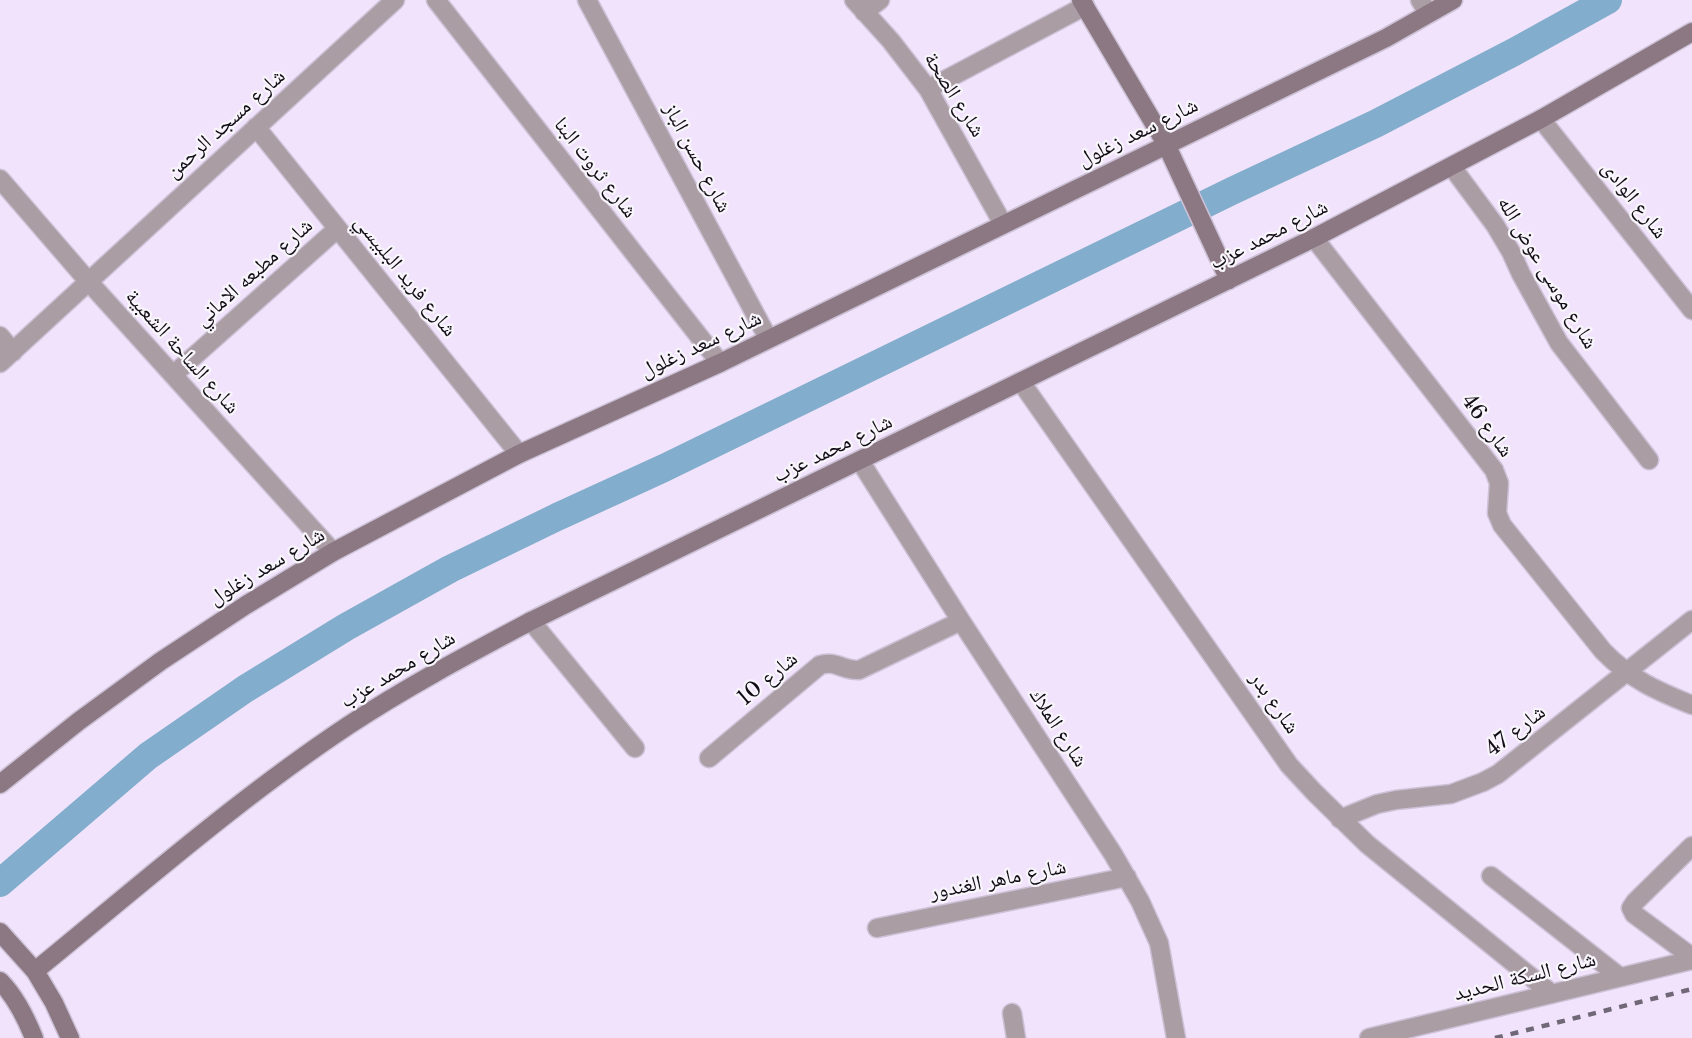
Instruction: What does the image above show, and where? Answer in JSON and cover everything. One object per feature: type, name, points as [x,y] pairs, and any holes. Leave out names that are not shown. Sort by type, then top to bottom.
[{"type":"main road","name":"شارع سعد زغلول","points":[[0,784],[79,721],[161,661],[246,605],[333,552],[519,454],[720,363],[1386,38],[1424,7],[1453,0]]},
{"type":"main road","points":[[1083,3],[1167,144],[1229,280]]},
{"type":"main road","name":"شارع محمد عزب","points":[[35,970],[232,809],[310,752],[408,687],[531,621],[1314,238],[1541,119],[1692,32]]},
{"type":"main road","points":[[5,938],[35,970],[70,1038]]},
{"type":"main road","points":[[2,987],[20,1010],[34,1038]]},
{"type":"street","name":"شارع مسجد الرحمن","points":[[6,357],[395,0]]},
{"type":"street","name":"شارع ثروت البنا","points":[[435,0],[720,363]]},
{"type":"street","name":"شارع حسن الباز","points":[[587,0],[768,338]]},
{"type":"street","points":[[859,6],[880,0]]},
{"type":"street","points":[[928,89],[1083,3]]},
{"type":"street","name":"شارع الصحة","points":[[859,6],[891,41],[928,89],[1003,224]]},
{"type":"street","name":"شارع الوادى","points":[[1541,119],[1692,310]]},
{"type":"street","name":"شارع فريد البلبيسي","points":[[256,127],[519,454]]},
{"type":"street","name":"شارع موسى عوض الله","points":[[1452,167],[1495,225],[1559,343],[1649,460]]},
{"type":"street","name":"شارع الساحة الشعبية","points":[[0,179],[333,552]]},
{"type":"street","name":"شارع مطبعه الاماني","points":[[173,375],[337,229]]},
{"type":"street","name":"شارع 46","points":[[1314,238],[1494,470],[1499,483],[1497,513],[1502,525],[1603,651],[1627,673],[1656,691],[1692,705]]},
{"type":"street","points":[[0,336],[6,357]]},
{"type":"street","name":"شارع بدر","points":[[1021,382],[1289,765],[1367,844],[1552,994]]},
{"type":"street","name":"شارع الملاك","points":[[860,461],[1127,877],[1159,943],[1176,1038]]},
{"type":"street","name":"شارع 47","points":[[1340,819],[1377,804],[1406,798],[1451,794],[1498,774],[1692,620]]},
{"type":"street","points":[[531,621],[635,748]]},
{"type":"street","name":"شارع 10","points":[[709,758],[820,664],[830,663],[846,670],[859,670],[961,621]]},
{"type":"street","points":[[1692,846],[1631,908],[1634,914],[1692,958]]},
{"type":"street","points":[[1491,876],[1620,977]]},
{"type":"street","name":"شارع ماهر الغندور","points":[[877,928],[1127,877]]},
{"type":"street","name":"شارع السكة الحديد","points":[[1369,1038],[1692,958]]},
{"type":"street","points":[[1012,1013],[1016,1038]]},
{"type":"waterway","points":[[0,883],[148,756],[245,689],[346,627],[450,569],[1375,124],[1608,0]]},
{"type":"railway","points":[[1495,1038],[1692,989]]}]
